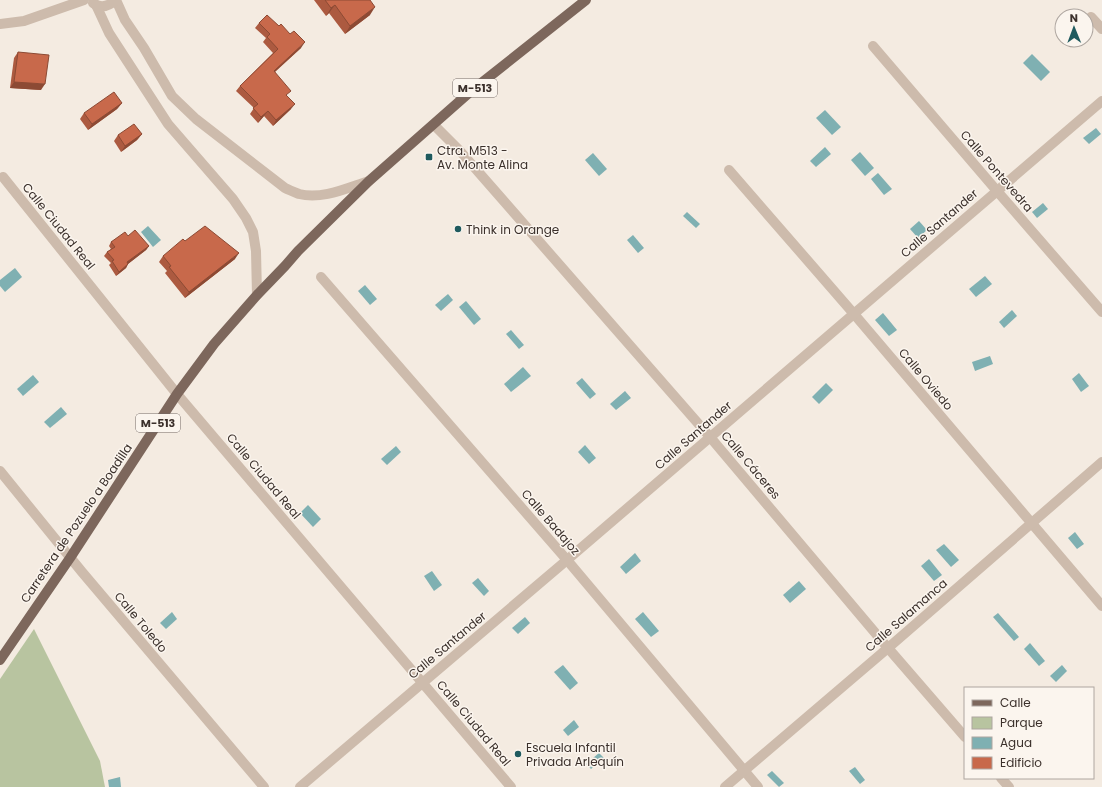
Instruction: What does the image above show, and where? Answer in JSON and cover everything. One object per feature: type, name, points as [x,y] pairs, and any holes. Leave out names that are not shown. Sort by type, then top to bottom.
[{"type":"main road","name":"Carretera de Pozuelo a Boadilla","points":[[0,660],[70,558],[177,394],[214,344],[257,295],[298,251],[369,181],[470,92],[586,0]]},
{"type":"street","points":[[0,24],[24,21],[84,0]]},
{"type":"street","points":[[93,3],[103,7],[110,5],[116,0],[125,20],[144,48],[172,96],[196,119],[285,188],[299,194],[326,194],[369,181]]},
{"type":"street","points":[[93,3],[109,33],[168,124],[233,198],[246,218],[253,232],[256,251],[257,295]]},
{"type":"street","points":[[1094,20],[1102,29]]},
{"type":"street","name":"Calle Pontevedra","points":[[873,46],[1102,312]]},
{"type":"street","name":"Calle Santander","points":[[300,787],[1102,101]]},
{"type":"street","name":"Calle Cáceres","points":[[434,125],[460,151],[710,437],[964,736]]},
{"type":"street","name":"Calle Oviedo","points":[[729,170],[854,314],[1102,606]]},
{"type":"street","name":"Calle Ciudad Real","points":[[3,178],[177,394],[511,787]]},
{"type":"street","name":"Calle Badajoz","points":[[321,277],[567,560],[758,787]]},
{"type":"street","name":"Calle Salamanca","points":[[725,787],[1102,462]]},
{"type":"street","name":"Calle Toledo","points":[[0,471],[70,558],[264,787]]},
{"type":"street","points":[[1002,779],[1009,787]]},
{"type":"green space","points":[[34,629],[100,761],[105,787],[0,787],[0,679]]},
{"type":"water","points":[[1032,54],[1050,72],[1041,81],[1023,63]]},
{"type":"water","points":[[825,110],[841,127],[832,135],[816,118]]},
{"type":"water","points":[[1096,128],[1101,134],[1089,144],[1083,138]]},
{"type":"water","points":[[825,147],[831,154],[816,167],[810,161]]},
{"type":"water","points":[[860,152],[874,168],[865,176],[851,160]]},
{"type":"water","points":[[593,153],[607,169],[599,176],[585,160]]},
{"type":"water","points":[[878,173],[892,189],[884,195],[871,179]]},
{"type":"water","points":[[1043,203],[1048,209],[1037,218],[1032,212]]},
{"type":"water","points":[[687,212],[700,224],[696,228],[683,216]]},
{"type":"water","points":[[919,221],[927,230],[918,238],[910,229]]},
{"type":"water","points":[[148,226],[161,240],[153,247],[141,232]]},
{"type":"water","points":[[633,235],[644,248],[638,253],[627,240]]},
{"type":"water","points":[[15,268],[22,277],[5,292],[0,286],[0,280]]},
{"type":"water","points":[[985,276],[992,284],[976,297],[969,289]]},
{"type":"water","points":[[365,285],[377,299],[370,305],[358,291]]},
{"type":"water","points":[[448,294],[453,300],[441,311],[435,305]]},
{"type":"water","points":[[466,301],[481,319],[474,325],[459,307]]},
{"type":"water","points":[[1012,310],[1017,316],[1004,328],[999,322]]},
{"type":"water","points":[[883,313],[897,330],[889,336],[875,320]]},
{"type":"water","points":[[511,330],[524,345],[519,349],[506,334]]},
{"type":"water","points":[[990,356],[993,364],[975,371],[972,362]]},
{"type":"water","points":[[523,367],[531,376],[511,392],[504,384]]},
{"type":"water","points":[[1079,373],[1089,386],[1081,392],[1072,379]]},
{"type":"water","points":[[33,375],[39,382],[23,396],[17,389]]},
{"type":"water","points":[[582,378],[596,394],[590,399],[576,383]]},
{"type":"water","points":[[826,383],[833,390],[819,404],[812,397]]},
{"type":"water","points":[[625,391],[631,398],[616,410],[610,404]]},
{"type":"water","points":[[61,407],[67,414],[50,428],[44,422]]},
{"type":"water","points":[[585,445],[596,458],[589,464],[578,452]]},
{"type":"water","points":[[396,446],[401,452],[387,465],[381,459]]},
{"type":"water","points":[[308,505],[321,519],[313,527],[300,513]]},
{"type":"water","points":[[1075,532],[1084,544],[1077,549],[1068,538]]},
{"type":"water","points":[[944,544],[959,560],[951,567],[936,550]]},
{"type":"water","points":[[635,553],[641,561],[626,574],[620,567]]},
{"type":"water","points":[[929,559],[942,575],[934,581],[921,566]]},
{"type":"water","points":[[432,571],[442,585],[434,591],[424,576]]},
{"type":"water","points":[[478,578],[489,591],[484,596],[472,583]]},
{"type":"water","points":[[799,581],[806,589],[790,603],[783,595]]},
{"type":"water","points":[[172,612],[177,619],[166,629],[160,623]]},
{"type":"water","points":[[643,612],[659,631],[651,637],[635,619]]},
{"type":"water","points":[[998,613],[1019,637],[1014,641],[993,617]]},
{"type":"water","points":[[525,617],[530,623],[518,634],[512,628]]},
{"type":"water","points":[[1030,643],[1045,661],[1039,666],[1024,649]]},
{"type":"water","points":[[563,665],[578,683],[570,690],[554,672]]},
{"type":"water","points":[[1062,665],[1067,671],[1056,682],[1050,676]]},
{"type":"water","points":[[574,720],[579,727],[568,736],[563,730]]},
{"type":"water","points":[[599,753],[604,758],[591,769],[586,764]]},
{"type":"water","points":[[855,767],[865,780],[860,784],[849,771]]},
{"type":"water","points":[[772,771],[784,783],[779,787],[767,775]]},
{"type":"water","points":[[120,777],[121,787],[109,787],[108,780]]},
{"type":"building","points":[[325,0],[370,0],[375,7],[350,26],[335,5],[331,8]]},
{"type":"building","points":[[267,15],[279,26],[281,24],[290,34],[294,31],[305,42],[274,71],[291,91],[286,95],[295,104],[276,120],[268,111],[261,117],[253,108],[258,104],[240,86],[278,49],[267,37],[270,34],[259,23]]},
{"type":"building","points":[[18,52],[49,55],[45,84],[14,82]]},
{"type":"building","points":[[114,92],[122,103],[92,124],[84,113]]},
{"type":"building","points":[[134,124],[142,134],[125,146],[118,135]]},
{"type":"building","points":[[205,226],[239,253],[189,292],[169,267],[171,266],[163,256],[183,239],[185,241]]},
{"type":"building","points":[[135,230],[149,246],[127,262],[128,264],[119,272],[112,261],[114,260],[107,252],[115,247],[111,242],[125,232],[128,236]]},
{"type":"place","name":"Ctra. M513 - Av. Monte Alina","points":[[429,157]]},
{"type":"place","name":"Think in Orange","points":[[458,229]]},
{"type":"place","name":"Escuela Infantil Privada Arlequín","points":[[518,754]]}]
